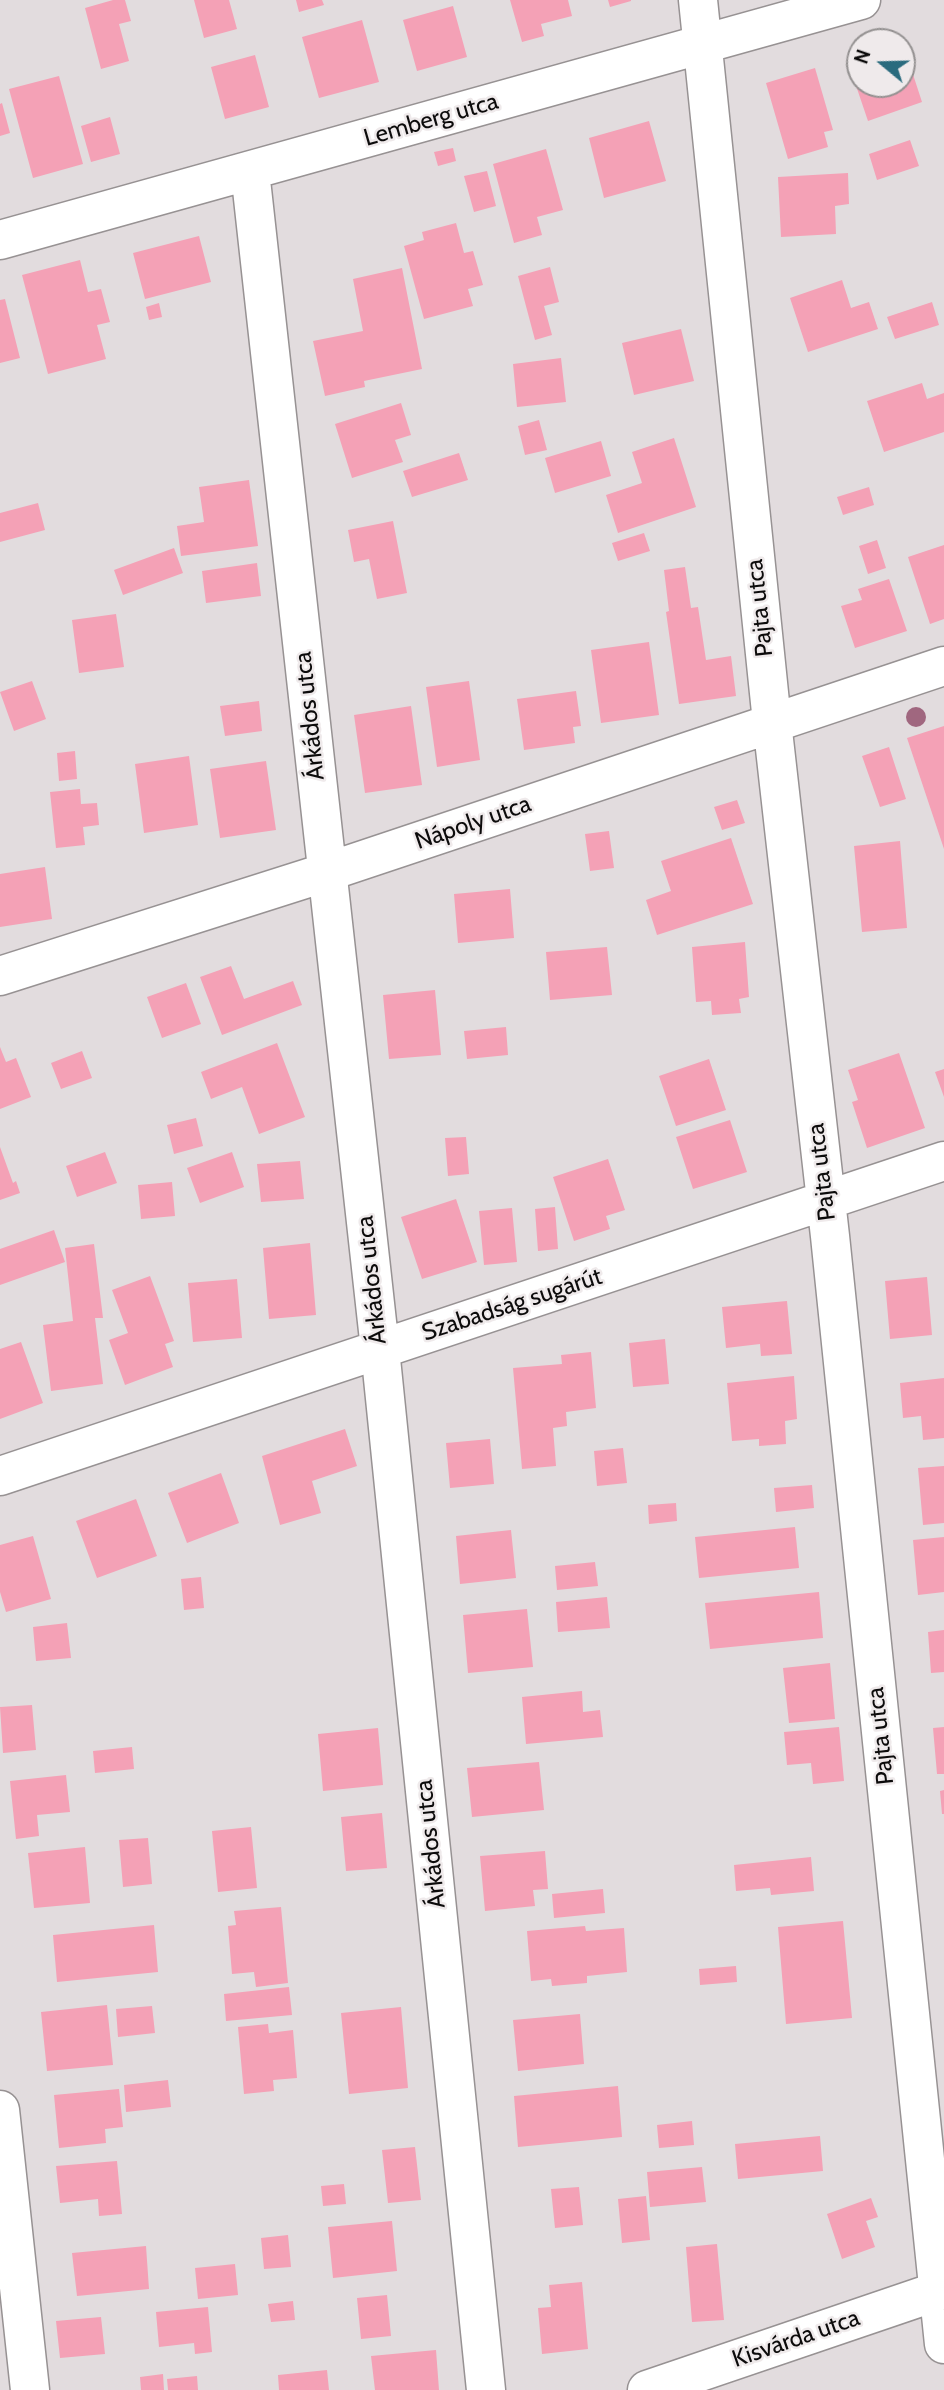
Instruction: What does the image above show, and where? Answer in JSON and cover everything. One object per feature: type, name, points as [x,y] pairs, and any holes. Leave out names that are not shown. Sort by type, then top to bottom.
[{"type":"street","name":"Pajta utca","points":[[698,0],[772,722],[826,1201],[941,2289],[944,2344]]},
{"type":"street","name":"Lemberg utca","points":[[0,240],[861,0]]},
{"type":"street","name":"Árkádos utca","points":[[250,171],[380,1349],[486,2390]]},
{"type":"street","name":"Nápoly utca","points":[[0,976],[327,872],[944,666]]},
{"type":"street","name":"Szabadság sugárút","points":[[0,1476],[944,1161]]},
{"type":"street","points":[[0,2110],[30,2390]]},
{"type":"street","name":"Kisvárda utca","points":[[647,2390],[941,2289]]},
{"type":"building","points":[[113,0],[125,0],[131,21],[119,24],[129,61],[101,69],[85,8]]},
{"type":"building","points":[[194,0],[229,0],[237,29],[204,38]]},
{"type":"building","points":[[296,0],[322,0],[324,5],[299,12]]},
{"type":"building","points":[[510,0],[568,0],[572,16],[541,24],[544,36],[522,42]]},
{"type":"building","points":[[608,0],[631,0],[631,1],[610,7]]},
{"type":"building","points":[[453,6],[467,57],[417,71],[403,20]]},
{"type":"building","points":[[362,20],[379,82],[319,98],[302,37]]},
{"type":"building","points":[[255,55],[269,107],[225,119],[211,67]]},
{"type":"building","points":[[815,68],[833,130],[824,132],[828,147],[788,159],[766,83]]},
{"type":"building","points":[[59,76],[83,164],[33,178],[9,89]]},
{"type":"building","points":[[916,84],[922,102],[868,121],[860,98],[916,98]]},
{"type":"building","points":[[2,103],[10,133],[0,136],[0,104]]},
{"type":"building","points":[[110,117],[120,154],[91,162],[81,126]]},
{"type":"building","points":[[649,121],[666,181],[604,198],[589,138]]},
{"type":"building","points":[[910,140],[919,166],[877,180],[869,154]]},
{"type":"building","points":[[453,148],[456,161],[438,166],[434,152]]},
{"type":"building","points":[[546,149],[563,210],[537,217],[542,235],[514,243],[493,164]]},
{"type":"building","points":[[487,171],[496,206],[474,212],[464,176]]},
{"type":"building","points":[[848,173],[849,204],[835,206],[836,234],[781,237],[778,177]]},
{"type":"building","points":[[456,223],[464,253],[473,251],[483,285],[468,289],[473,306],[424,319],[404,246],[424,240],[422,232]]},
{"type":"building","points":[[199,236],[211,282],[145,299],[133,253]]},
{"type":"building","points":[[80,260],[88,292],[101,289],[110,322],[97,325],[106,359],[48,374],[22,275]]},
{"type":"building","points":[[550,267],[559,302],[544,306],[552,335],[535,340],[518,276]]},
{"type":"building","points":[[402,268],[422,369],[364,381],[365,387],[325,396],[313,341],[363,331],[353,279]]},
{"type":"building","points":[[842,280],[851,308],[869,302],[878,329],[808,352],[790,298]]},
{"type":"building","points":[[5,299],[20,358],[0,363],[0,300]]},
{"type":"building","points":[[932,302],[939,325],[895,339],[887,317]]},
{"type":"building","points":[[159,303],[162,317],[149,320],[146,307]]},
{"type":"building","points":[[681,329],[694,381],[634,395],[622,343]]},
{"type":"building","points":[[561,358],[566,402],[517,407],[513,364]]},
{"type":"building","points":[[922,383],[927,399],[944,393],[944,432],[884,452],[867,401]]},
{"type":"building","points":[[401,403],[411,435],[395,440],[403,462],[352,478],[335,424]]},
{"type":"building","points":[[539,420],[547,450],[525,455],[518,426]]},
{"type":"building","points":[[674,438],[696,507],[618,533],[606,495],[642,483],[632,452]]},
{"type":"building","points":[[601,441],[611,476],[555,493],[545,458]]},
{"type":"building","points":[[459,453],[468,480],[412,497],[403,471]]},
{"type":"building","points":[[249,480],[258,546],[181,556],[177,526],[204,522],[199,487]]},
{"type":"building","points":[[869,487],[874,505],[843,515],[837,497]]},
{"type":"building","points":[[38,503],[45,530],[0,542],[0,513]]},
{"type":"building","points":[[393,521],[407,593],[377,599],[369,559],[354,562],[348,530]]},
{"type":"building","points":[[644,533],[650,551],[618,561],[612,543]]},
{"type":"building","points":[[877,540],[886,568],[868,574],[859,546]]},
{"type":"building","points":[[944,545],[944,619],[930,624],[908,557]]},
{"type":"building","points":[[174,548],[183,573],[123,595],[114,570]]},
{"type":"building","points":[[257,563],[261,596],[206,603],[202,571]]},
{"type":"building","points":[[685,567],[691,608],[698,607],[706,660],[731,656],[736,696],[679,704],[666,612],[669,611],[664,570]]},
{"type":"building","points":[[889,579],[907,631],[855,648],[841,606],[862,600],[858,589]]},
{"type":"building","points":[[116,614],[124,667],[79,673],[72,620]]},
{"type":"building","points":[[649,642],[659,715],[601,723],[591,650]]},
{"type":"building","points":[[32,681],[46,719],[14,731],[0,692]]},
{"type":"building","points":[[469,681],[480,760],[437,767],[426,687]]},
{"type":"building","points":[[576,691],[581,726],[573,727],[575,743],[524,750],[517,699]]},
{"type":"building","points":[[259,701],[262,731],[225,736],[220,706]]},
{"type":"building","points":[[411,706],[422,785],[365,793],[354,715]]},
{"type":"building","points":[[944,726],[944,849],[907,738]]},
{"type":"building","points":[[889,747],[906,799],[880,807],[862,756]]},
{"type":"building","points":[[75,751],[77,779],[59,781],[57,753]]},
{"type":"building","points":[[189,756],[198,825],[144,833],[135,764]]},
{"type":"building","points":[[266,761],[276,830],[220,838],[210,769]]},
{"type":"building","points":[[80,789],[81,804],[97,803],[99,825],[83,827],[85,845],[56,848],[50,792]]},
{"type":"building","points":[[737,800],[745,823],[722,830],[714,807]]},
{"type":"building","points":[[609,831],[614,868],[590,871],[585,834]]},
{"type":"building","points":[[731,838],[753,904],[657,935],[646,900],[671,891],[661,861]]},
{"type":"building","points":[[900,841],[907,928],[862,932],[854,846]]},
{"type":"building","points":[[45,867],[52,919],[0,927],[0,874]]},
{"type":"building","points":[[510,889],[514,938],[458,943],[454,894]]},
{"type":"building","points":[[745,942],[749,997],[739,999],[741,1013],[712,1015],[711,1001],[696,1002],[692,947]]},
{"type":"building","points":[[607,947],[612,995],[550,1000],[546,952]]},
{"type":"building","points":[[231,966],[244,999],[293,981],[302,1005],[222,1035],[200,977]]},
{"type":"building","points":[[186,983],[201,1024],[162,1038],[147,997]]},
{"type":"building","points":[[435,990],[441,1055],[389,1059],[383,995]]},
{"type":"building","points":[[506,1027],[508,1055],[467,1059],[464,1031]]},
{"type":"building","points":[[277,1043],[305,1117],[259,1134],[242,1087],[211,1099],[201,1072]]},
{"type":"building","points":[[0,1047],[6,1062],[16,1058],[31,1097],[0,1109]]},
{"type":"building","points":[[82,1051],[92,1078],[61,1089],[51,1063]]},
{"type":"building","points":[[899,1053],[925,1128],[867,1148],[852,1102],[858,1100],[848,1070]]},
{"type":"building","points":[[709,1059],[726,1110],[676,1126],[659,1076]]},
{"type":"building","points":[[944,1069],[944,1097],[935,1072]]},
{"type":"building","points":[[196,1118],[203,1146],[174,1154],[167,1125]]},
{"type":"building","points":[[730,1120],[747,1172],[693,1189],[676,1137]]},
{"type":"building","points":[[466,1137],[469,1174],[448,1176],[445,1138]]},
{"type":"building","points":[[0,1147],[13,1183],[16,1181],[20,1193],[0,1200]]},
{"type":"building","points":[[105,1152],[117,1183],[77,1197],[66,1166]]},
{"type":"building","points":[[232,1152],[244,1187],[200,1203],[187,1168]]},
{"type":"building","points":[[608,1159],[625,1210],[606,1216],[610,1229],[574,1241],[553,1177]]},
{"type":"building","points":[[300,1161],[304,1199],[261,1202],[257,1164]]},
{"type":"building","points":[[172,1182],[175,1216],[141,1219],[138,1185]]},
{"type":"building","points":[[456,1199],[477,1262],[422,1279],[401,1217]]},
{"type":"building","points":[[555,1207],[558,1249],[538,1251],[535,1209]]},
{"type":"building","points":[[512,1208],[517,1262],[484,1265],[479,1211]]},
{"type":"building","points":[[54,1230],[65,1262],[0,1285],[0,1249]]},
{"type":"building","points":[[310,1243],[316,1315],[269,1319],[263,1248]]},
{"type":"building","points":[[94,1244],[103,1318],[95,1318],[103,1384],[51,1391],[43,1325],[73,1321],[65,1248]]},
{"type":"building","points":[[150,1276],[174,1341],[165,1344],[173,1367],[125,1385],[109,1340],[128,1333],[112,1290]]},
{"type":"building","points":[[927,1277],[932,1335],[890,1339],[885,1281]]},
{"type":"building","points":[[237,1279],[242,1338],[193,1342],[188,1283]]},
{"type":"building","points":[[787,1301],[792,1354],[761,1356],[760,1344],[726,1348],[722,1307]]},
{"type":"building","points":[[665,1339],[669,1384],[633,1387],[629,1343]]},
{"type":"building","points":[[21,1342],[43,1403],[0,1419],[0,1349]]},
{"type":"building","points":[[591,1352],[596,1408],[566,1412],[567,1426],[553,1428],[556,1466],[522,1469],[513,1368],[562,1364],[561,1355]]},
{"type":"building","points":[[794,1376],[797,1419],[785,1421],[786,1444],[759,1446],[759,1439],[732,1441],[727,1383]]},
{"type":"building","points":[[944,1378],[944,1438],[923,1440],[921,1416],[903,1418],[900,1383]]},
{"type":"building","points":[[345,1429],[357,1466],[312,1481],[321,1513],[280,1525],[262,1456]]},
{"type":"building","points":[[490,1439],[494,1484],[450,1488],[446,1443]]},
{"type":"building","points":[[623,1448],[627,1483],[597,1486],[594,1451]]},
{"type":"building","points":[[944,1466],[944,1523],[923,1525],[918,1468]]},
{"type":"building","points":[[221,1473],[239,1523],[187,1543],[168,1493]]},
{"type":"building","points":[[812,1485],[814,1508],[776,1512],[774,1488]]},
{"type":"building","points":[[136,1499],[157,1556],[97,1578],[76,1521]]},
{"type":"building","points":[[676,1503],[677,1521],[649,1524],[648,1505]]},
{"type":"building","points":[[795,1527],[799,1568],[699,1578],[695,1537]]},
{"type":"building","points":[[511,1530],[516,1578],[460,1584],[456,1536]]},
{"type":"building","points":[[33,1536],[51,1599],[6,1612],[0,1592],[0,1545]]},
{"type":"building","points":[[944,1537],[944,1592],[918,1595],[913,1540]]},
{"type":"building","points":[[595,1562],[598,1586],[557,1590],[555,1566]]},
{"type":"building","points":[[201,1577],[204,1608],[184,1610],[181,1579]]},
{"type":"building","points":[[819,1592],[823,1638],[710,1649],[705,1603]]},
{"type":"building","points":[[607,1597],[610,1628],[558,1632],[556,1602]]},
{"type":"building","points":[[527,1609],[533,1667],[468,1673],[463,1615]]},
{"type":"building","points":[[67,1623],[71,1658],[36,1661],[33,1627]]},
{"type":"building","points":[[944,1630],[944,1672],[931,1673],[928,1632]]},
{"type":"building","points":[[830,1663],[835,1719],[789,1723],[783,1668]]},
{"type":"building","points":[[582,1691],[583,1712],[600,1710],[603,1737],[526,1744],[522,1697]]},
{"type":"building","points":[[32,1705],[36,1750],[3,1753],[0,1707]]},
{"type":"building","points":[[839,1727],[844,1781],[813,1784],[811,1763],[787,1765],[784,1732]]},
{"type":"building","points":[[944,1727],[944,1774],[937,1774],[933,1728]]},
{"type":"building","points":[[378,1728],[383,1785],[323,1791],[318,1734]]},
{"type":"building","points":[[132,1747],[134,1769],[95,1773],[93,1751]]},
{"type":"building","points":[[539,1762],[544,1810],[472,1817],[467,1768]]},
{"type":"building","points":[[66,1775],[70,1812],[37,1815],[39,1836],[16,1839],[10,1781]]},
{"type":"building","points":[[944,1790],[944,1814],[942,1814],[940,1791]]},
{"type":"building","points":[[382,1813],[387,1868],[346,1871],[341,1817]]},
{"type":"building","points":[[251,1827],[257,1888],[218,1892],[212,1831]]},
{"type":"building","points":[[148,1838],[152,1884],[123,1887],[119,1840]]},
{"type":"building","points":[[85,1847],[90,1903],[34,1908],[28,1853]]},
{"type":"building","points":[[545,1851],[548,1889],[533,1890],[535,1906],[485,1911],[480,1856]]},
{"type":"building","points":[[811,1857],[814,1891],[771,1895],[770,1888],[736,1891],[734,1865]]},
{"type":"building","points":[[603,1889],[605,1913],[554,1918],[552,1894]]},
{"type":"building","points":[[281,1907],[288,1983],[256,1987],[254,1972],[232,1974],[228,1926],[236,1925],[234,1911]]},
{"type":"building","points":[[843,1921],[852,2018],[786,2024],[778,1927]]},
{"type":"building","points":[[154,1925],[158,1972],[57,1982],[53,1935]]},
{"type":"building","points":[[585,1926],[586,1931],[624,1928],[627,1972],[587,1976],[587,1983],[552,1986],[551,1979],[531,1981],[527,1931]]},
{"type":"building","points":[[736,1966],[737,1982],[700,1985],[699,1969]]},
{"type":"building","points":[[289,1987],[292,2015],[226,2021],[224,1994]]},
{"type":"building","points":[[107,2005],[113,2065],[47,2071],[41,2012]]},
{"type":"building","points":[[152,2006],[155,2033],[118,2037],[116,2009]]},
{"type":"building","points":[[401,2007],[408,2088],[349,2094],[341,2013]]},
{"type":"building","points":[[580,2014],[584,2064],[518,2071],[513,2020]]},
{"type":"building","points":[[268,2024],[269,2033],[293,2030],[297,2078],[273,2080],[274,2091],[244,2094],[238,2027]]},
{"type":"building","points":[[168,2080],[171,2107],[126,2112],[124,2085]]},
{"type":"building","points":[[618,2086],[622,2137],[518,2147],[514,2096]]},
{"type":"building","points":[[119,2089],[123,2127],[105,2129],[106,2143],[59,2148],[54,2095]]},
{"type":"building","points":[[692,2121],[694,2145],[659,2148],[657,2125]]},
{"type":"building","points":[[820,2136],[823,2171],[738,2179],[735,2144]]},
{"type":"building","points":[[415,2147],[421,2200],[388,2203],[382,2150]]},
{"type":"building","points":[[117,2161],[122,2214],[99,2216],[98,2199],[60,2203],[56,2166]]},
{"type":"building","points":[[702,2167],[706,2202],[650,2207],[647,2172]]},
{"type":"building","points":[[344,2184],[346,2204],[323,2206],[321,2186]]},
{"type":"building","points":[[579,2187],[583,2225],[555,2228],[551,2189]]},
{"type":"building","points":[[646,2196],[650,2240],[622,2243],[618,2199]]},
{"type":"building","points":[[871,2198],[878,2217],[866,2221],[875,2247],[842,2259],[827,2214]]},
{"type":"building","points":[[392,2221],[397,2271],[333,2278],[328,2227]]},
{"type":"building","points":[[288,2235],[291,2267],[264,2269],[261,2238]]},
{"type":"building","points":[[717,2244],[724,2320],[692,2322],[686,2247]]},
{"type":"building","points":[[146,2246],[149,2289],[77,2296],[72,2253]]},
{"type":"building","points":[[235,2264],[238,2295],[198,2299],[195,2268]]},
{"type":"building","points":[[582,2282],[588,2349],[542,2354],[538,2308],[551,2307],[549,2285]]},
{"type":"building","points":[[387,2295],[391,2336],[361,2339],[357,2298]]},
{"type":"building","points":[[293,2301],[295,2320],[271,2322],[268,2304]]},
{"type":"building","points":[[208,2307],[212,2352],[195,2354],[194,2343],[159,2347],[156,2312]]},
{"type":"building","points":[[101,2317],[105,2354],[60,2358],[56,2321]]},
{"type":"building","points":[[436,2350],[439,2390],[375,2390],[371,2356]]},
{"type":"building","points":[[327,2370],[329,2390],[279,2390],[278,2375]]},
{"type":"building","points":[[163,2374],[164,2390],[141,2390],[140,2377]]},
{"type":"building","points":[[197,2376],[198,2390],[168,2390],[167,2379]]}]
